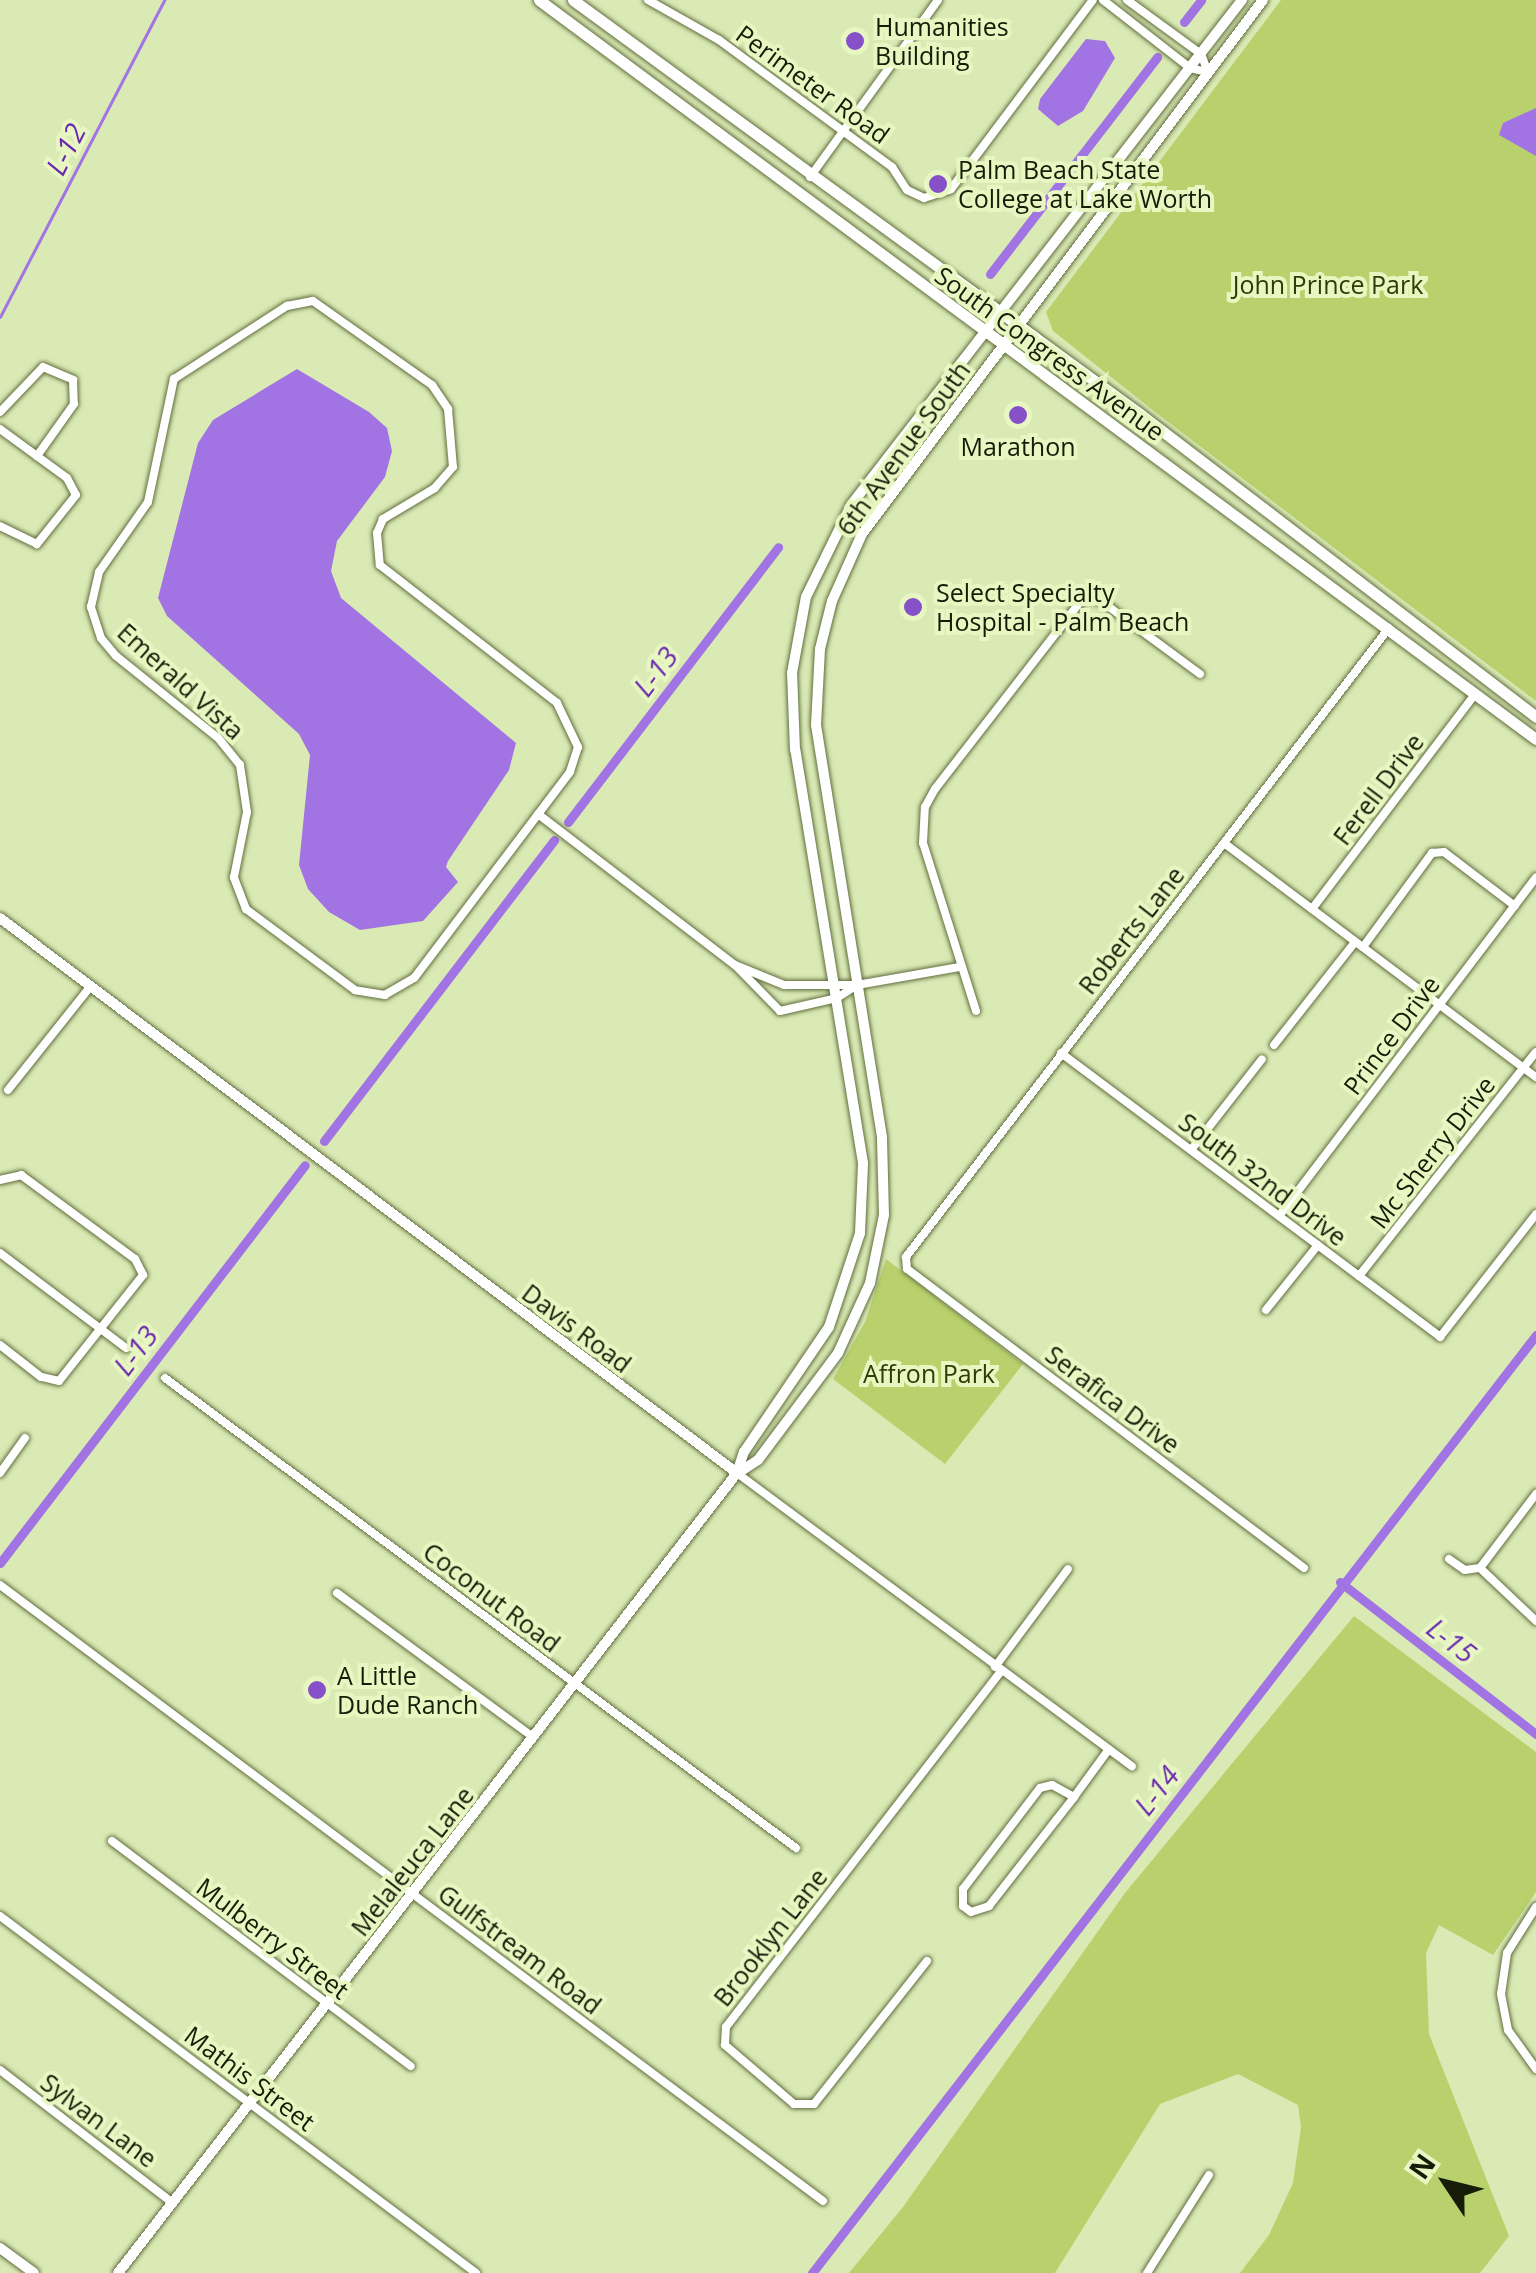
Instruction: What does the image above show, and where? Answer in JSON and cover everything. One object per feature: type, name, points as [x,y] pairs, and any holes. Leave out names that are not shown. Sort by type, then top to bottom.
[{"type":"main road","name":"South Congress Avenue","points":[[539,0],[1536,739]]},
{"type":"main road","name":"South Congress Avenue","points":[[573,0],[1018,327],[1536,717]]},
{"type":"main road","points":[[1361,608],[1400,614]]},
{"type":"main road","points":[[1389,628],[1431,638]]},
{"type":"street","name":"Perimeter Road","points":[[648,0],[719,40],[892,167],[914,194],[945,194],[1093,0]]},
{"type":"street","points":[[810,177],[938,0]]},
{"type":"street","points":[[1103,0],[1190,68],[1208,72]]},
{"type":"street","points":[[1127,0],[1201,54],[1208,72]]},
{"type":"street","name":"6th Avenue South","points":[[860,1233],[864,1164],[795,750],[791,698],[798,634],[826,548],[851,506],[1242,0]]},
{"type":"street","name":"6th Avenue South","points":[[881,1240],[885,1164],[816,724],[825,624],[862,534],[1263,0]]},
{"type":"street","name":"Emerald Vista","points":[[313,302],[443,398],[455,442],[452,467],[436,488],[383,519],[376,551],[389,577],[568,717],[576,732],[576,758],[538,814],[397,992],[355,990],[246,909],[234,877],[247,812],[240,765],[218,738],[116,656],[100,638],[91,608],[99,572],[148,502],[168,391],[182,370],[288,306],[313,302]]},
{"type":"street","points":[[0,412],[43,368],[73,380],[74,404],[36,456]]},
{"type":"street","points":[[0,430],[72,483],[74,501],[42,541],[24,543],[0,526]]},
{"type":"street","points":[[976,1011],[959,967],[943,891],[923,843],[925,807],[1074,607],[1094,596],[1200,674]]},
{"type":"street","name":"Roberts Lane","points":[[906,1256],[1389,628]]},
{"type":"street","name":"Ferell Drive","points":[[1312,909],[1476,694]]},
{"type":"street","points":[[538,814],[735,965],[780,1011],[837,998],[857,985]]},
{"type":"street","points":[[1224,843],[1536,1077]]},
{"type":"street","points":[[1274,1045],[1432,852],[1444,852],[1515,906]]},
{"type":"street","name":"Prince Drive","points":[[1279,1216],[1536,878]]},
{"type":"street","name":"Davis Road","points":[[0,918],[1132,1766]]},
{"type":"street","points":[[735,965],[795,988],[834,981],[857,985],[959,967]]},
{"type":"street","points":[[8,1090],[90,987]]},
{"type":"street","name":"Mc Sherry Drive","points":[[1359,1276],[1536,1052]]},
{"type":"street","name":"South 32nd Drive","points":[[1061,1053],[1440,1336],[1536,1214]]},
{"type":"street","points":[[1191,1150],[1262,1059]]},
{"type":"street","points":[[0,1345],[41,1377],[59,1380],[138,1287],[142,1269],[21,1175],[4,1177]]},
{"type":"street","name":"Melaleuca Lane","points":[[118,2273],[737,1473],[744,1452],[829,1327],[860,1233]]},
{"type":"street","name":"Melaleuca Lane","points":[[737,1473],[758,1460],[838,1352],[861,1307],[881,1240]]},
{"type":"street","points":[[1266,1310],[1318,1245]]},
{"type":"street","points":[[0,1252],[126,1348]]},
{"type":"street","name":"Serafica Drive","points":[[906,1256],[907,1268],[924,1282],[1304,1568]]},
{"type":"street","name":"Coconut Road","points":[[165,1378],[796,1848]]},
{"type":"street","points":[[0,1472],[25,1438]]},
{"type":"street","points":[[1449,1559],[1465,1570],[1480,1568],[1536,1494]]},
{"type":"street","points":[[1480,1568],[1536,1621]]},
{"type":"street","points":[[998,1669],[1068,1569]]},
{"type":"street","name":"Gulfstream Road","points":[[0,1585],[823,2201]]},
{"type":"street","points":[[337,1593],[533,1737]]},
{"type":"street","name":"Brooklyn Lane","points":[[927,1961],[814,2104],[794,2104],[726,2046],[726,2027],[998,1669]]},
{"type":"street","points":[[1074,1797],[1052,1785],[1040,1788],[963,1889],[964,1906],[972,1912],[989,1906],[1074,1797],[1108,1749]]},
{"type":"street","name":"Mulberry Street","points":[[112,1841],[410,2066]]},
{"type":"street","points":[[1536,1907],[1503,1968],[1504,2016],[1536,2070]]},
{"type":"street","name":"Mathis Street","points":[[0,1916],[476,2273]]},
{"type":"street","name":"Sylvan Lane","points":[[0,2070],[173,2202]]},
{"type":"street","points":[[1147,2273],[1209,2176]]},
{"type":"street","points":[[0,2248],[34,2273]]},
{"type":"green space","name":"John Prince Park","points":[[1281,0],[1536,0],[1536,701],[1053,331],[1046,312]]},
{"type":"green space","name":"Affron Park","points":[[886,1259],[1023,1364],[945,1464],[833,1379],[865,1322]]},
{"type":"green space","points":[[1354,1616],[1536,1752],[1536,1892],[1493,1955],[1439,1925],[1426,1953],[1429,2034],[1509,2236],[1480,2273],[1240,2273],[1269,2235],[1293,2183],[1301,2127],[1298,2105],[1238,2074],[1160,2104],[1055,2273],[849,2273],[903,2207],[1125,1893]]},
{"type":"shaded area","points":[[1086,39],[1105,41],[1115,58],[1083,111],[1058,126],[1038,109],[1040,99]]},
{"type":"shaded area","points":[[1536,108],[1536,156],[1499,135],[1503,123]]},
{"type":"shaded area","points":[[297,369],[369,412],[387,428],[392,451],[385,477],[337,541],[331,571],[341,598],[516,743],[509,770],[448,861],[446,867],[458,882],[423,921],[360,930],[329,912],[308,889],[299,865],[310,755],[299,734],[167,616],[158,598],[198,443],[213,420]]},
{"type":"waterway","name":"L-12","points":[[0,317],[164,0]]},
{"type":"waterway","name":"L-13","points":[[1184,22],[1201,0]]},
{"type":"waterway","name":"L-13","points":[[990,274],[1157,57]]},
{"type":"waterway","name":"L-13","points":[[568,822],[778,547]]},
{"type":"waterway","name":"L-13","points":[[324,1141],[554,840]]},
{"type":"waterway","name":"L-13","points":[[0,1563],[305,1165]]},
{"type":"waterway","name":"L-14","points":[[812,2273],[1536,1335]]},
{"type":"waterway","name":"L-15","points":[[1340,1582],[1536,1734]]},
{"type":"place","name":"Humanities Building","points":[[855,41]]},
{"type":"place","name":"Palm Beach State College at Lake Worth","points":[[938,184]]},
{"type":"place","name":"Marathon","points":[[1018,415]]},
{"type":"place","name":"Select Specialty Hospital - Palm Beach","points":[[913,607]]},
{"type":"place","name":"A Little Dude Ranch","points":[[317,1690]]}]
